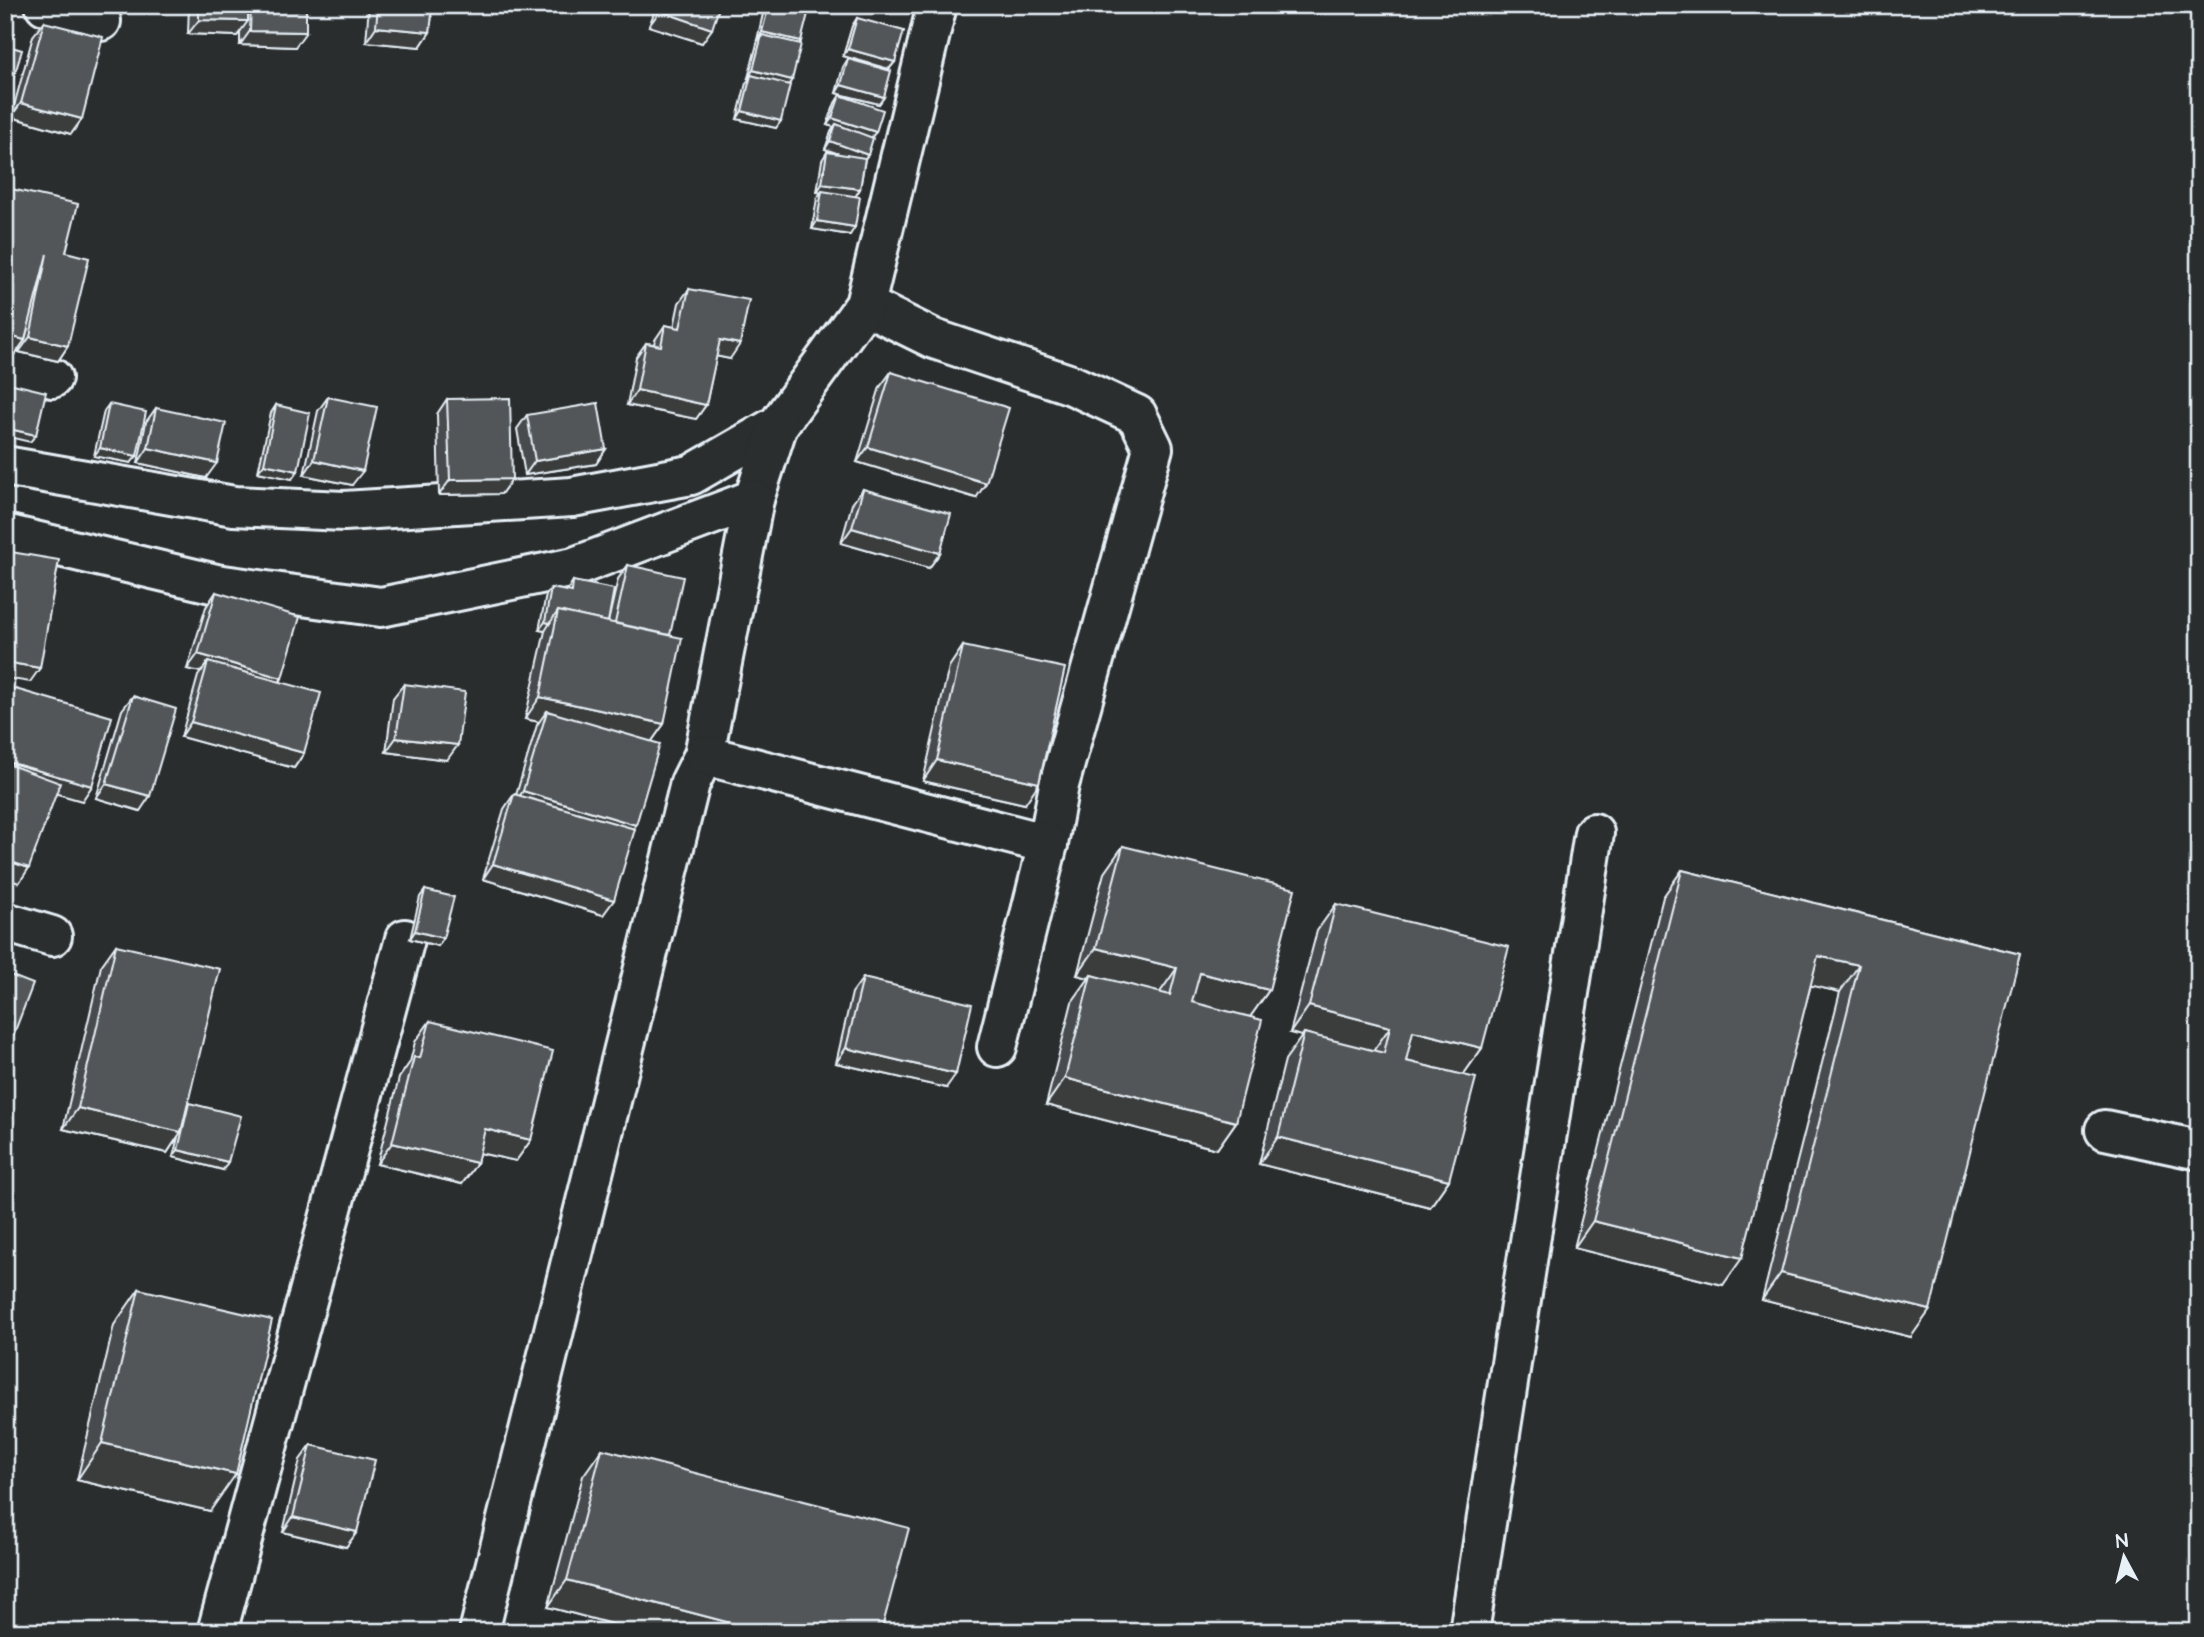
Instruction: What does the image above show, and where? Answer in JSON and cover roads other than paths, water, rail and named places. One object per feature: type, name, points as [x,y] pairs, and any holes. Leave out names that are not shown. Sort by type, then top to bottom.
[{"type":"street","points":[[45,5],[101,21]]},
{"type":"street","points":[[479,1632],[690,783],[704,755],[756,494],[776,431],[865,305],[937,5]]},
{"type":"street","points":[[865,305],[934,339],[1072,386],[1137,415],[1153,448],[1059,785],[1048,844],[997,1047]]},
{"type":"street","points":[[5,363],[52,378]]},
{"type":"street","points":[[5,466],[234,506],[344,511],[572,498],[691,475],[776,431]]},
{"type":"street","points":[[5,534],[216,584],[381,607],[574,567],[756,494]]},
{"type":"street","points":[[704,755],[1048,844]]},
{"type":"street","points":[[1469,1632],[1594,833]]},
{"type":"street","points":[[5,922],[52,936]]},
{"type":"street","points":[[218,1632],[405,939]]},
{"type":"street","points":[[2105,1130],[2199,1150]]}]
